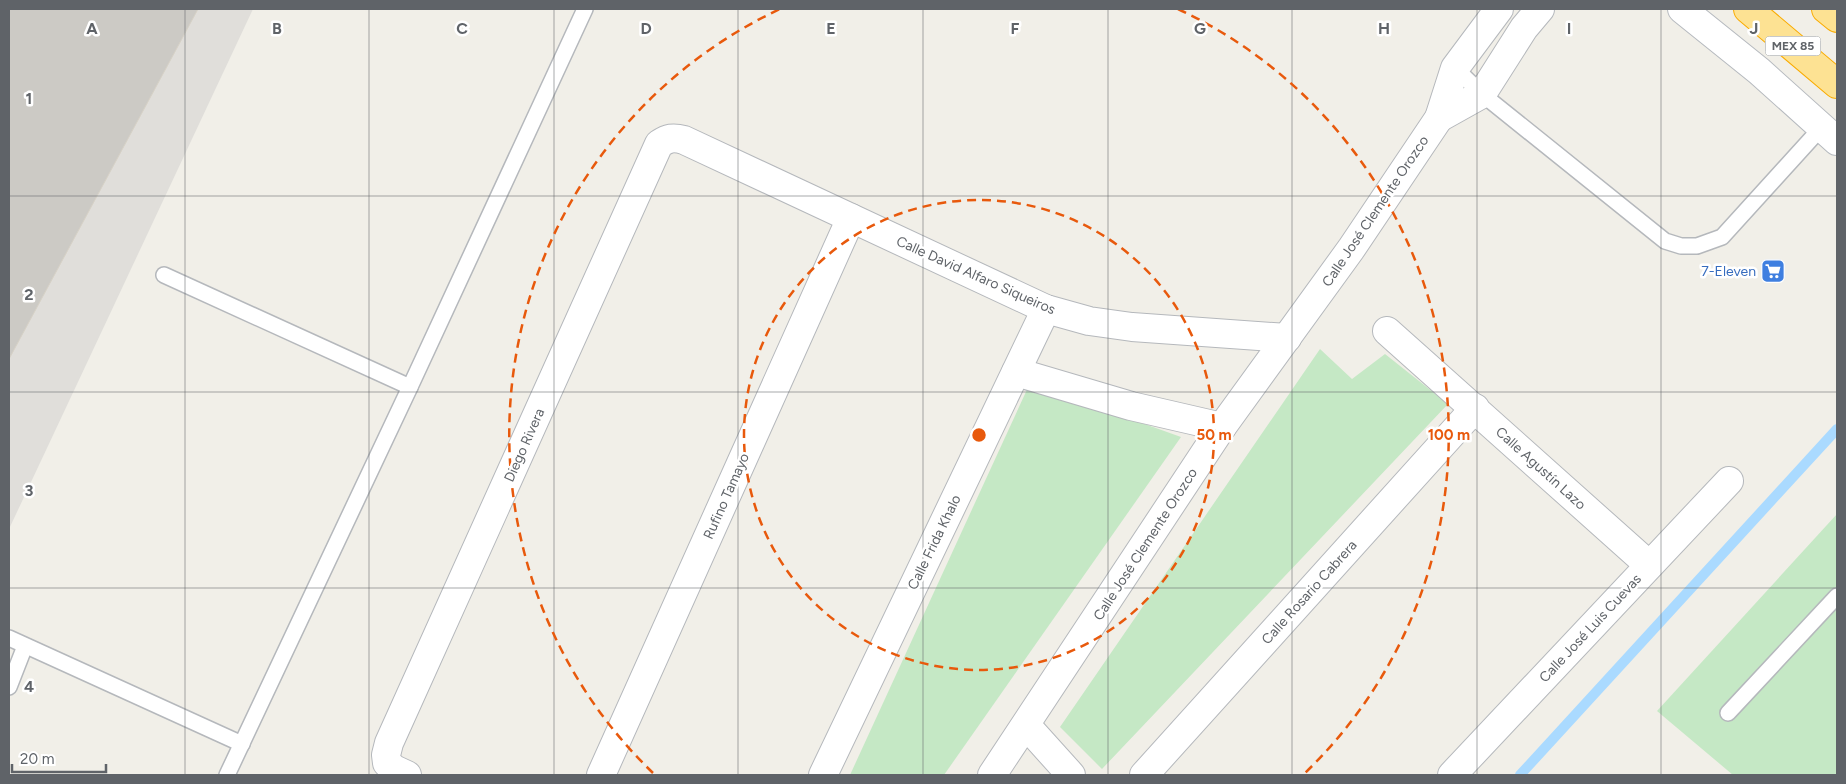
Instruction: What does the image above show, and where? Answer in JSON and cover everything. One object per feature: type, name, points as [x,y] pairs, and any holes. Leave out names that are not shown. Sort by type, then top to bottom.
[{"type":"highway","name":"MEX 85","points":[[1748,9],[1837,84]]},
{"type":"highway","points":[[1826,9],[1837,18]]},
{"type":"street","name":"Calle José Clemente Orozco","points":[[992,775],[1222,426],[1351,249],[1438,118],[1455,68],[1499,9]]},
{"type":"street","name":"Calle José Clemente Orozco","points":[[1438,118],[1482,94],[1524,28],[1540,9]]},
{"type":"street","points":[[1682,9],[1759,71],[1829,134]]},
{"type":"street","name":"Diego Rivera","points":[[400,772],[387,763],[386,755],[389,744],[659,144],[672,137],[684,140]]},
{"type":"street","name":"Calle David Alfaro Siqueiros","points":[[684,140],[1046,309],[1089,321],[1132,327],[1286,338]]},
{"type":"street","name":"Rufino Tamayo","points":[[601,775],[851,218]]},
{"type":"street","name":"Calle Frida Khalo","points":[[823,775],[1046,309]]},
{"type":"street","name":"Calle Agustín Lazo","points":[[1388,331],[1649,565]]},
{"type":"street","points":[[1016,372],[1131,406],[1222,426]]},
{"type":"street","name":"Calle Rosario Cabrera","points":[[1144,775],[1474,408]]},
{"type":"street","name":"Calle José Luis Cuevas","points":[[1452,775],[1729,481]]},
{"type":"street","points":[[1026,724],[1070,775]]},
{"type":"lane","points":[[227,775],[586,9]]},
{"type":"lane","points":[[1455,68],[1482,94],[1665,241],[1681,246],[1697,246],[1722,237],[1829,134]]},
{"type":"lane","points":[[164,276],[410,387]]},
{"type":"lane","points":[[1728,713],[1837,596]]},
{"type":"lane","points":[[9,638],[242,744]]},
{"type":"lane","points":[[9,687],[25,646]]},
{"type":"shaded area","points":[[9,9],[253,9],[9,529]]},
{"type":"green space","points":[[1320,349],[1352,379],[1385,354],[1448,404],[1102,769],[1060,727]]},
{"type":"green space","points":[[1030,383],[1181,437],[944,775],[850,775]]},
{"type":"green space","points":[[1837,514],[1837,775],[1733,775],[1657,711]]},
{"type":"building","points":[[9,9],[198,9],[9,359]]},
{"type":"waterway","points":[[1520,775],[1837,429]]},
{"type":"place","name":"7-Eleven","points":[[1773,271]]}]
